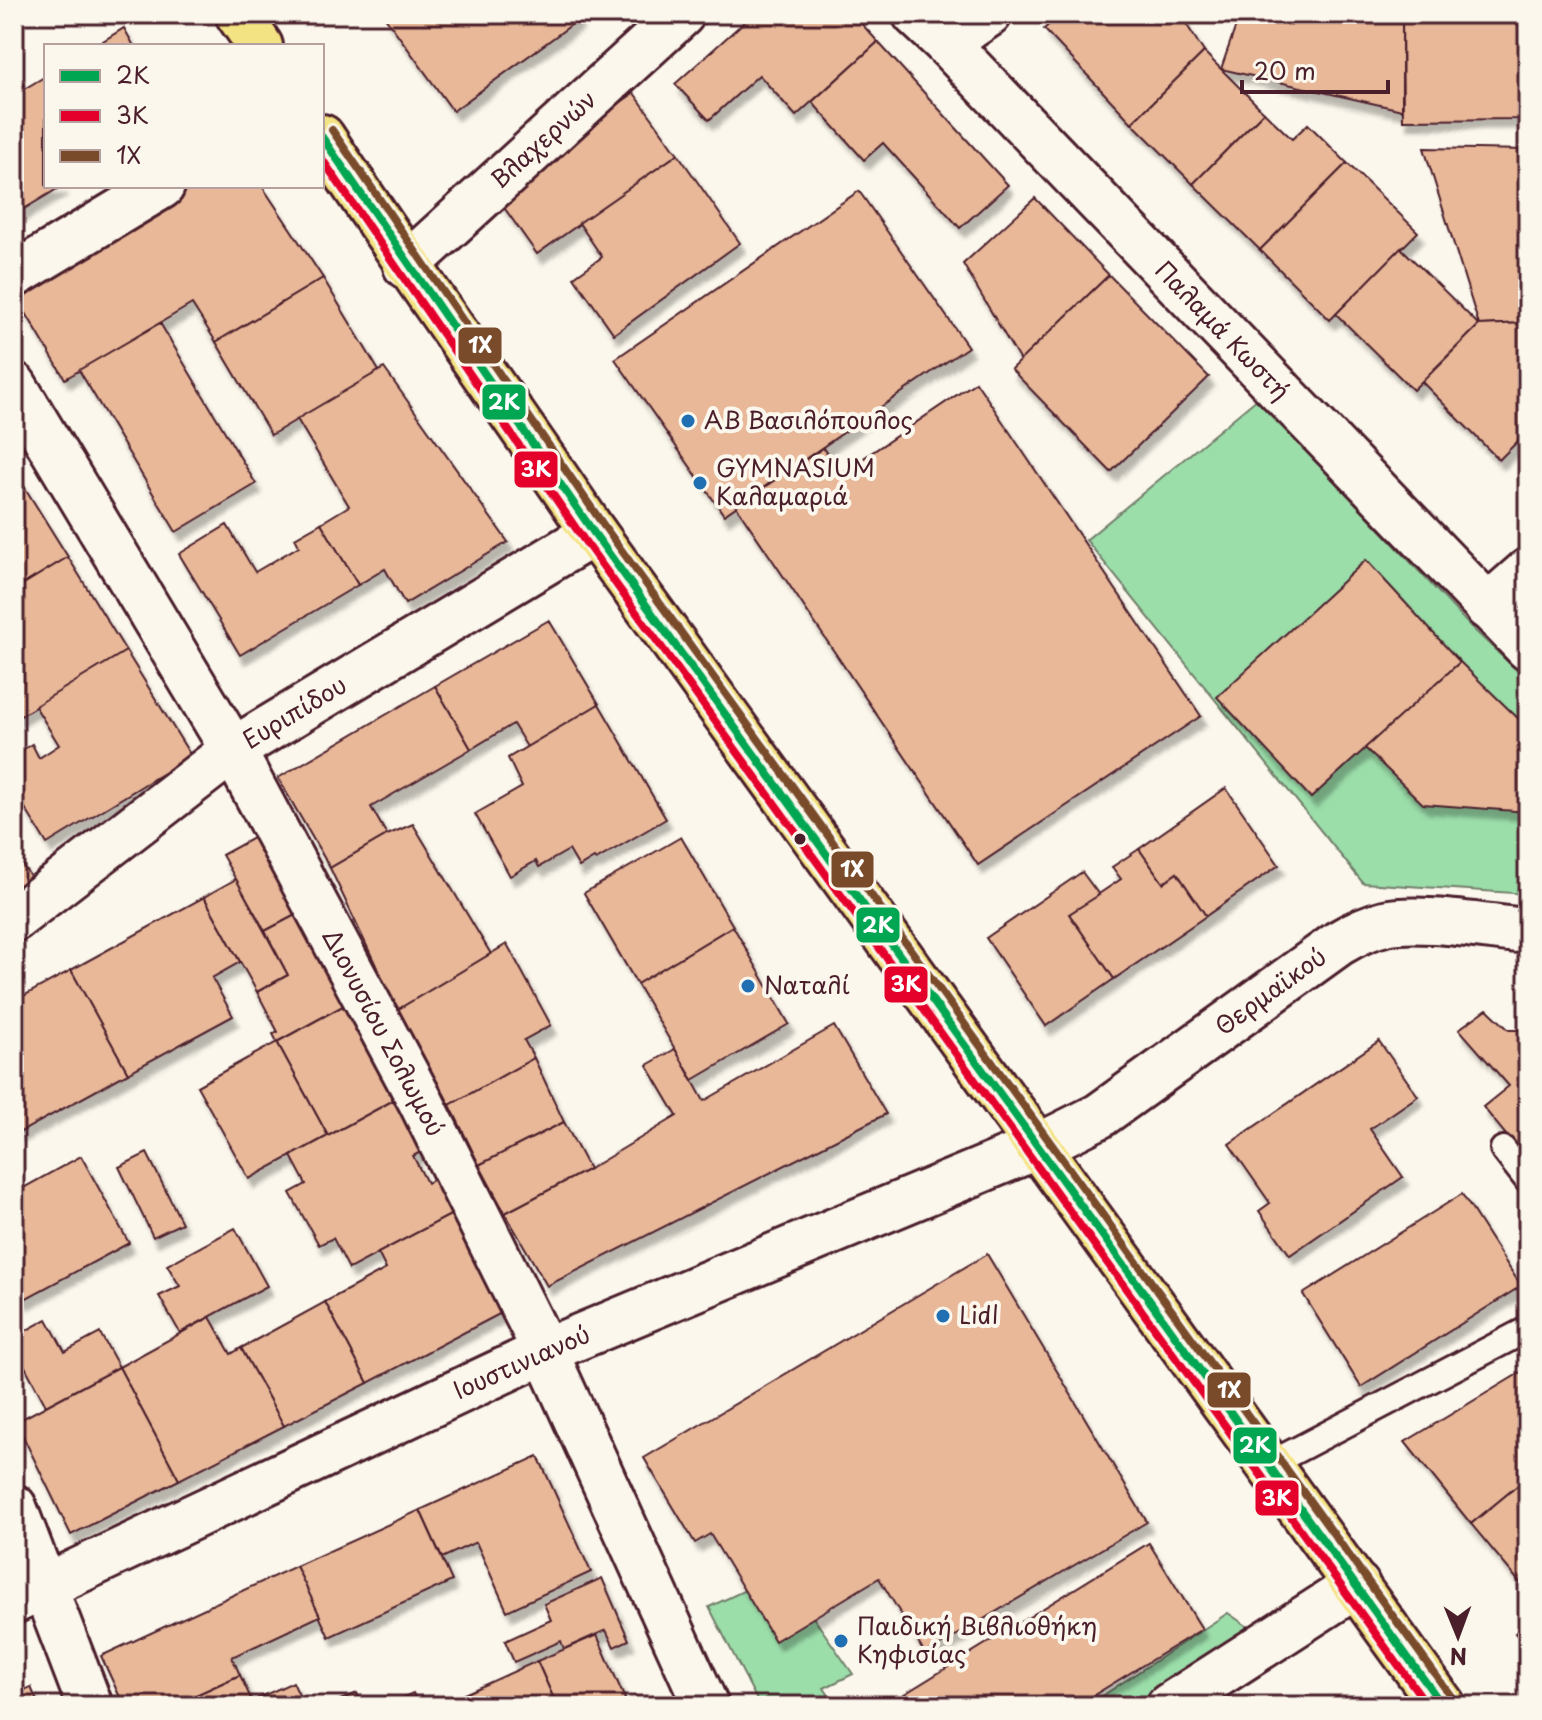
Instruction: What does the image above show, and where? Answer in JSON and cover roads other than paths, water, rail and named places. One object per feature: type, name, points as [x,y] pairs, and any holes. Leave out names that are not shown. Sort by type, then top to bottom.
[{"type":"main road","points":[[238,14],[259,44]]},
{"type":"main road","points":[[324,140],[406,266],[594,533],[1443,1706]]},
{"type":"street","name":"Βλαχερνών","points":[[406,266],[682,14]]},
{"type":"street","name":"Παλαμά Κωστή","points":[[915,14],[1528,648]]},
{"type":"street","points":[[946,43],[989,14]]},
{"type":"street","points":[[14,275],[159,188]]},
{"type":"street","name":"Διονυσίου Σολωμού","points":[[14,385],[233,750],[421,1102],[545,1351],[706,1706]]},
{"type":"street","name":"Ευριπίδου","points":[[14,919],[233,750],[594,533]]},
{"type":"street","points":[[1487,607],[1528,571]]},
{"type":"street","name":"Θερμαϊκού","points":[[1039,1146],[1099,1116],[1362,929],[1388,922],[1412,921],[1528,931]]},
{"type":"street","name":"Ιουστινιανού","points":[[29,1594],[545,1351],[1039,1146]]},
{"type":"street","points":[[14,1507],[29,1594],[90,1706]]},
{"type":"street","points":[[1169,1706],[1357,1585]]},
{"type":"lane","points":[[1503,1149],[1528,1181]]},
{"type":"lane","points":[[1270,1464],[1528,1329]]},
{"type":"place","name":"ΑΒ Βασιλόπουλος","points":[[688,421]]},
{"type":"place","name":"GYMNASIUM Καλαμαριά","points":[[700,483]]},
{"type":"place","name":"Ναταλί","points":[[748,986]]},
{"type":"place","name":"Lidl","points":[[943,1316]]},
{"type":"place","name":"Παιδική Βιβλιοθήκη Κηφισίας","points":[[841,1641]]}]
